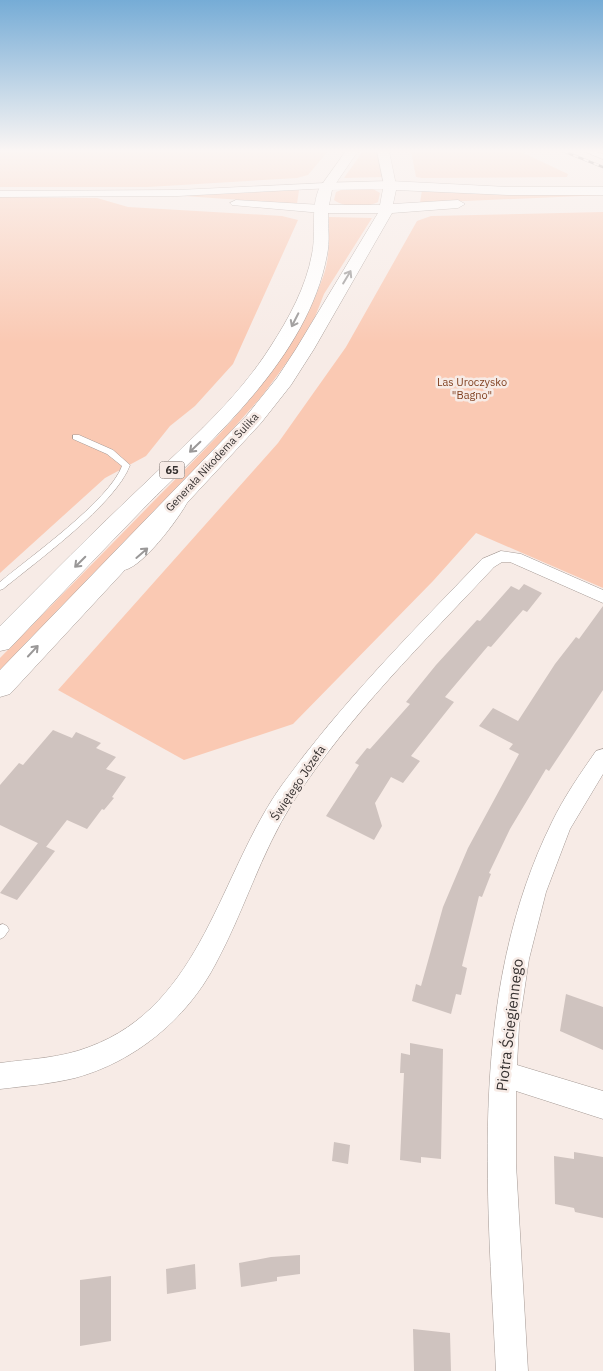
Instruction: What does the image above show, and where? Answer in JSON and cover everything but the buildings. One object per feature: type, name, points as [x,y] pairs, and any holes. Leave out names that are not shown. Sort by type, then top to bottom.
[{"type":"main road","name":"Generała Nikodema Sulika","points":[[0,642],[150,490],[208,435],[229,413],[263,371],[292,326],[314,275],[320,252],[322,215]]},
{"type":"main road","name":"Generała Nikodema Sulika","points":[[0,687],[254,419],[284,381],[305,349],[383,215]]},
{"type":"street","name":"Świętego Józefa","points":[[0,1076],[57,1069],[95,1058],[126,1042],[162,1015],[187,986],[206,958],[256,850],[286,798],[315,756],[353,708],[488,563],[497,557],[515,558],[603,597]]},
{"type":"street","name":"Piotra Ściegiennego","points":[[512,1371],[501,1160],[502,1073],[513,978],[523,931],[538,884],[560,827],[595,786],[603,757]]},
{"type":"street","points":[[502,1073],[603,1105]]},
{"type":"lane","points":[[0,587],[64,535],[105,496],[126,471],[126,465],[117,456],[76,437]]},
{"type":"green space","points":[[0,215],[265,215],[282,216],[298,220],[233,364],[195,406],[170,426],[146,456],[105,478],[0,573]]},
{"type":"green space","name":"Las Uroczysko \"Bagno\"","points":[[603,215],[603,588],[476,533],[433,581],[293,724],[184,760],[58,690],[278,443],[346,347],[417,221],[431,216]]},
{"type":"green space","points":[[329,217],[372,218],[324,294],[315,317],[293,354],[262,396],[223,440],[0,673],[0,658],[225,428],[271,372],[309,311],[323,277],[328,255]]}]
